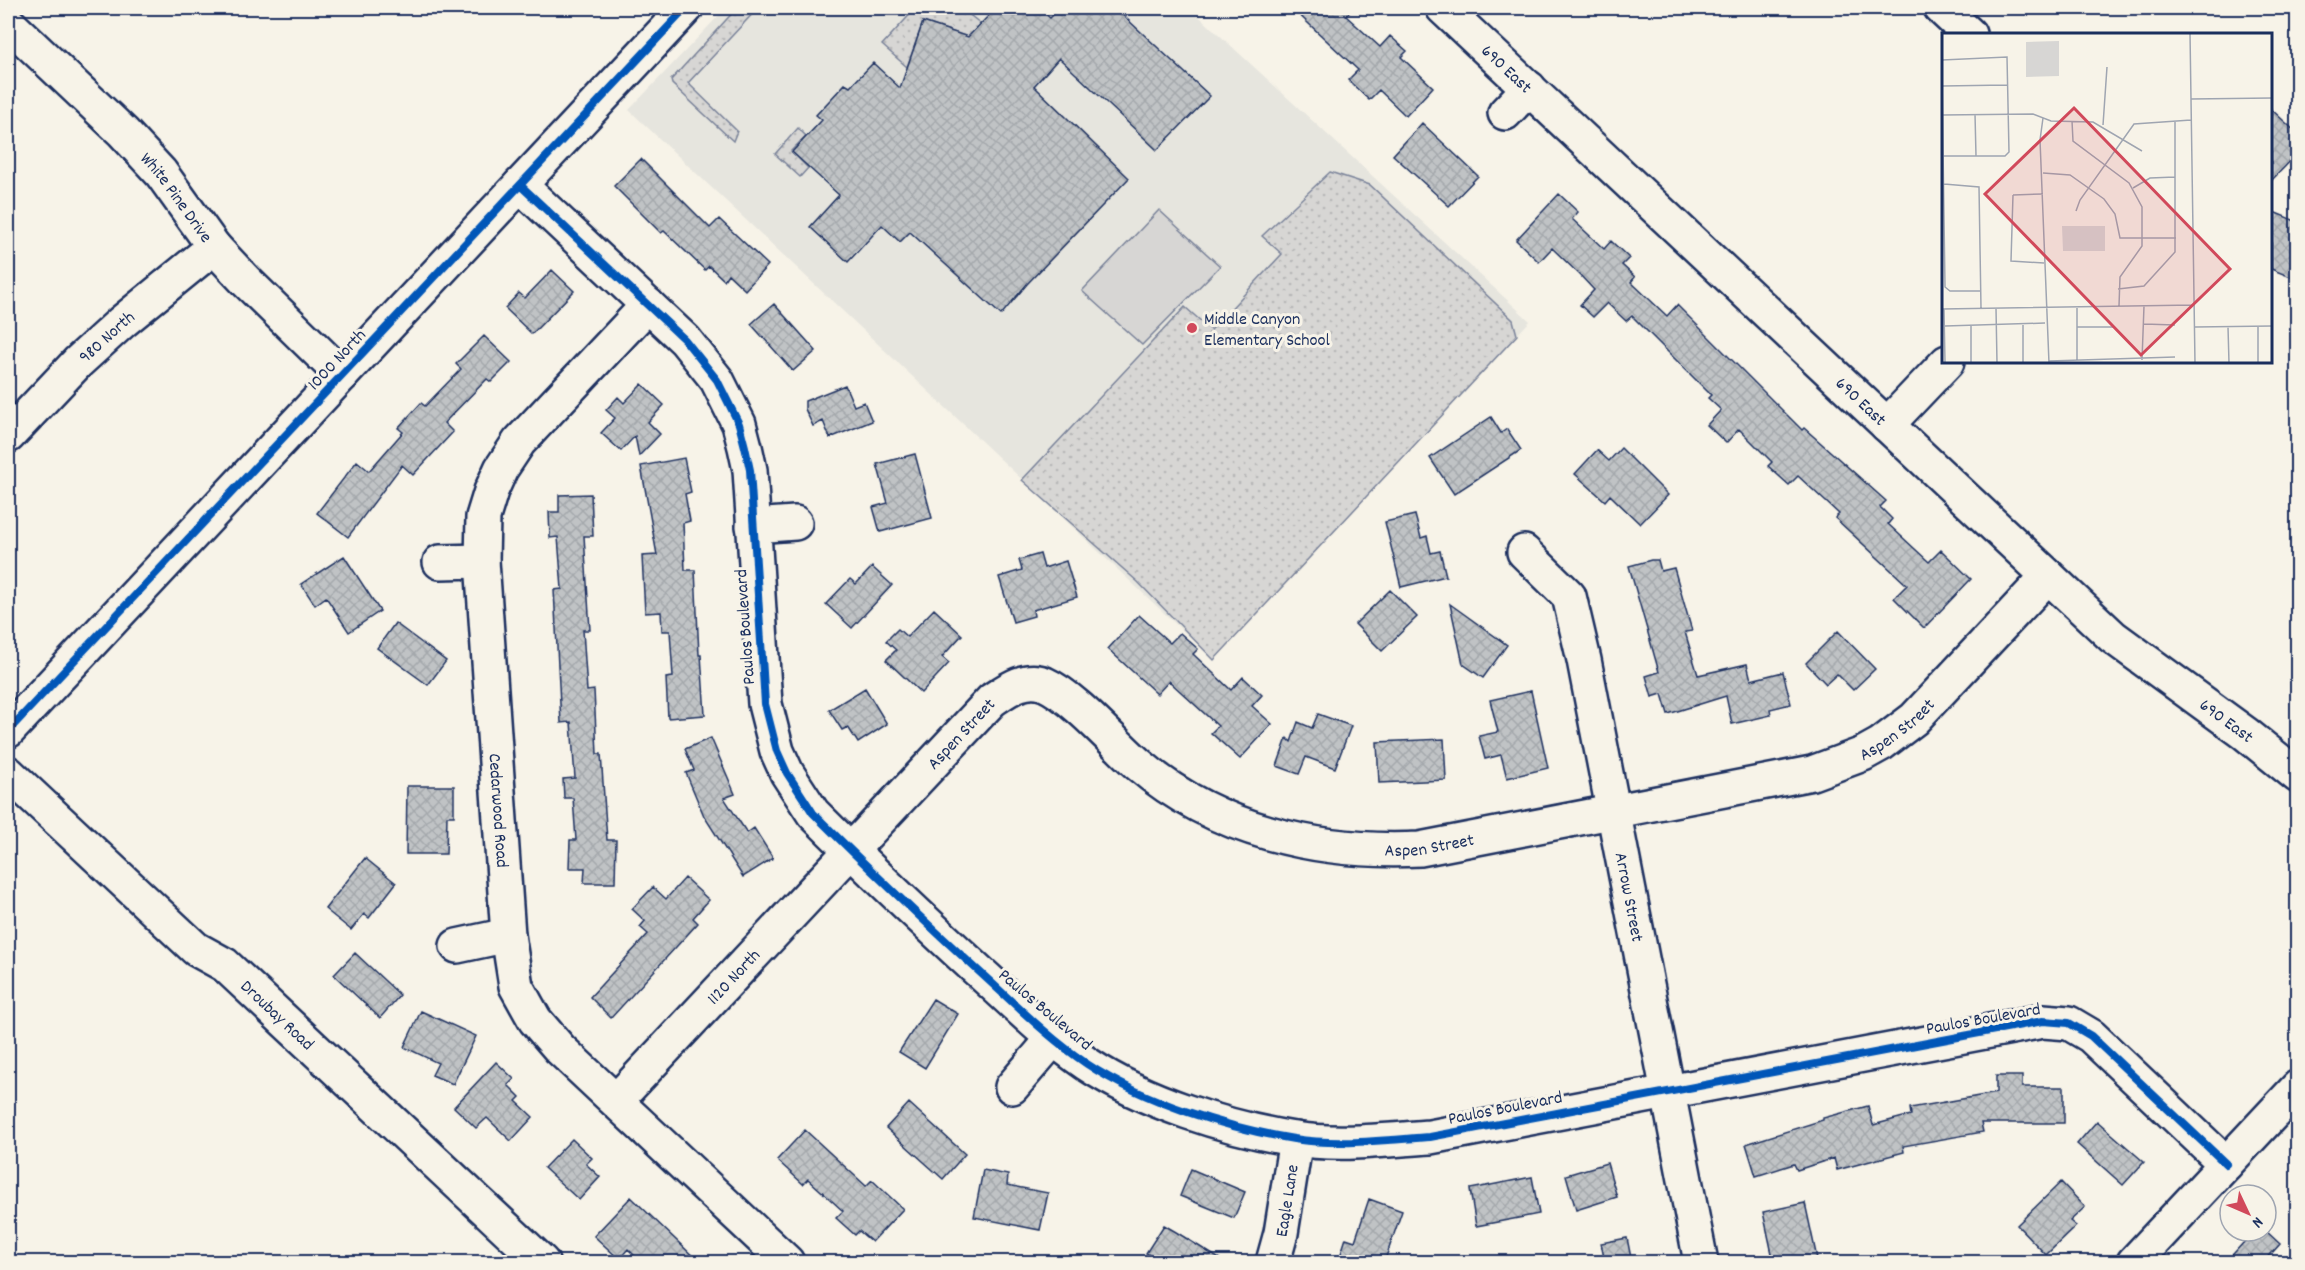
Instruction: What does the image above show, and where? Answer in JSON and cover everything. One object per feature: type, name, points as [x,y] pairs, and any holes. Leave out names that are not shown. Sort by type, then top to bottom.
[{"type":"street","name":"1000 North","points":[[8,731],[686,8]]},
{"type":"street","name":"690 East","points":[[1443,8],[2113,637],[2246,734],[2298,776]]},
{"type":"street","points":[[1941,8],[1968,33]]},
{"type":"street","name":"White Pine Drive","points":[[8,23],[123,132],[161,173],[214,247],[342,375]]},
{"type":"street","points":[[1505,113],[1529,88]]},
{"type":"street","name":"Paulos Boulevard","points":[[520,185],[702,359],[729,402],[746,447],[750,470],[762,680],[770,728],[780,758],[799,794],[813,813],[851,851],[1053,1039],[1089,1065],[1154,1099],[1224,1124],[1296,1139],[1361,1142],[1430,1137],[2043,1021],[2069,1023],[2091,1036],[2226,1164]]},
{"type":"street","name":"980 North","points":[[8,436],[78,362],[113,330],[214,247]]},
{"type":"street","name":"Cedarwood Road","points":[[648,305],[519,442],[490,491],[483,517],[482,561],[508,935],[516,986],[535,1020],[560,1049],[787,1263]]},
{"type":"street","points":[[1887,425],[1946,363]]},
{"type":"street","points":[[753,526],[795,523]]},
{"type":"street","name":"Arrow Street","points":[[1524,552],[1569,596],[1584,660],[1701,1263]]},
{"type":"street","points":[[440,562],[482,561]]},
{"type":"street","name":"Aspen Street","points":[[851,851],[992,700],[1016,683],[1043,683],[1062,694],[1139,765],[1195,802],[1245,825],[1287,838],[1353,849],[1420,849],[1812,773],[1863,754],[1881,744],[1914,719],[2048,576]]},
{"type":"street","name":"Droubay Road","points":[[8,773],[196,949],[225,965],[542,1263]]},
{"type":"street","name":"1120 North","points":[[616,1101],[851,851]]},
{"type":"street","points":[[457,946],[508,935]]},
{"type":"street","points":[[1012,1087],[1053,1039]]},
{"type":"street","points":[[2134,1263],[2298,1087]]},
{"type":"street","name":"Eagle Lane","points":[[1273,1263],[1281,1233],[1296,1139]]},
{"type":"shaded area","name":"Middle Canyon Elementary School","points":[[726,8],[1190,8],[1530,321],[1214,660],[629,110]]},
{"type":"shaded area","points":[[737,8],[758,8],[688,83],[737,131],[733,141],[672,84],[671,80]]},
{"type":"shaded area","points":[[916,8],[961,8],[981,24],[968,37],[923,22],[907,67],[882,45]]},
{"type":"shaded area","points":[[798,128],[806,136],[791,151],[808,168],[800,177],[775,154]]},
{"type":"shaded area","points":[[1330,172],[1370,185],[1513,320],[1517,335],[1214,660],[1138,582],[1022,480],[1185,307],[1211,330],[1282,254],[1262,236]]},
{"type":"shaded area","points":[[1159,210],[1220,266],[1142,345],[1082,291]]},
{"type":"building","points":[[996,8],[1039,8],[1050,18],[1060,8],[1115,8],[1210,96],[1157,150],[1059,58],[1034,86],[1129,178],[1027,284],[1001,315],[910,232],[900,242],[882,225],[848,262],[810,227],[839,195],[792,152],[822,120],[816,115],[845,84],[850,87],[873,63],[900,88],[923,22],[968,37]]},
{"type":"building","points":[[1292,8],[1353,8],[1346,16],[1380,47],[1390,36],[1407,51],[1401,57],[1433,87],[1406,116],[1379,90],[1369,100],[1348,80],[1358,70]]},
{"type":"building","points":[[2272,110],[2298,134],[2298,153],[2272,180]]},
{"type":"building","points":[[1422,123],[1478,176],[1449,206],[1393,155]]},
{"type":"building","points":[[641,159],[710,228],[719,219],[768,265],[745,290],[728,274],[724,280],[709,266],[705,270],[664,231],[661,233],[614,186]]},
{"type":"building","points":[[1559,194],[1578,212],[1572,219],[1604,249],[1611,241],[1629,258],[1622,265],[1635,277],[1631,282],[1667,316],[1677,305],[1802,430],[1804,428],[1886,501],[1880,507],[1892,519],[1888,524],[1929,562],[1941,550],[1971,579],[1924,628],[1894,598],[1907,585],[1835,518],[1839,514],[1798,476],[1789,485],[1768,466],[1772,462],[1739,429],[1726,443],[1707,425],[1721,410],[1708,398],[1711,395],[1632,316],[1626,321],[1607,303],[1593,317],[1580,305],[1594,290],[1580,275],[1552,248],[1539,262],[1516,240]]},
{"type":"building","points":[[2272,211],[2298,222],[2298,280],[2272,269]]},
{"type":"building","points":[[552,270],[574,291],[532,334],[505,308],[519,293],[525,298]]},
{"type":"building","points":[[774,304],[816,351],[793,371],[751,324]]},
{"type":"building","points":[[484,336],[511,362],[491,382],[487,379],[444,423],[453,432],[413,475],[402,465],[348,537],[317,513],[357,461],[369,471],[403,432],[398,428],[421,403],[425,406],[461,369],[456,364]]},
{"type":"building","points":[[642,384],[664,405],[648,422],[660,434],[639,456],[635,436],[621,451],[601,433],[615,418],[606,410],[618,397],[624,403]]},
{"type":"building","points":[[845,385],[854,406],[864,402],[872,421],[830,438],[823,421],[813,426],[805,409],[805,401]]},
{"type":"building","points":[[1491,417],[1501,433],[1507,429],[1521,450],[1454,494],[1430,458]]},
{"type":"building","points":[[1621,448],[1668,495],[1640,524],[1610,495],[1605,501],[1575,474],[1597,450],[1609,461]]},
{"type":"building","points":[[915,454],[932,518],[880,532],[873,507],[888,503],[877,464]]},
{"type":"building","points":[[684,458],[691,492],[685,494],[690,521],[683,523],[685,570],[695,570],[699,655],[701,655],[705,715],[668,718],[666,678],[673,677],[670,631],[662,631],[661,612],[645,613],[642,556],[657,555],[641,466]]},
{"type":"building","points":[[591,494],[593,536],[584,536],[590,630],[583,630],[587,691],[594,690],[597,754],[601,754],[607,840],[616,840],[615,883],[584,883],[585,868],[569,868],[570,840],[576,840],[573,798],[564,798],[563,779],[575,778],[571,722],[561,723],[554,590],[562,589],[558,537],[550,538],[549,512],[559,512],[559,495]]},
{"type":"building","points":[[1415,515],[1421,538],[1427,536],[1431,553],[1440,551],[1446,576],[1401,587],[1385,522]]},
{"type":"building","points":[[1040,554],[1044,568],[1066,561],[1077,597],[1033,610],[1034,616],[1013,622],[999,577],[1022,570],[1019,560]]},
{"type":"building","points":[[344,556],[380,611],[349,632],[326,597],[315,605],[301,584]]},
{"type":"building","points":[[1658,560],[1661,571],[1674,568],[1692,631],[1685,632],[1698,675],[1747,664],[1751,680],[1783,672],[1791,704],[1770,709],[1771,715],[1732,724],[1726,696],[1668,714],[1662,694],[1652,697],[1646,676],[1659,672],[1629,566]]},
{"type":"building","points":[[872,567],[892,585],[852,628],[826,604],[850,579],[856,584]]},
{"type":"building","points":[[1390,590],[1417,617],[1382,651],[1355,624]]},
{"type":"building","points":[[1450,604],[1507,645],[1483,678],[1463,664]]},
{"type":"building","points":[[934,609],[962,635],[942,657],[949,663],[921,693],[886,660],[896,650],[886,641],[898,629],[907,637]]},
{"type":"building","points":[[1139,615],[1170,643],[1180,633],[1198,649],[1193,654],[1231,690],[1243,677],[1262,695],[1252,706],[1272,724],[1240,759],[1211,733],[1218,726],[1169,681],[1157,694],[1108,649]]},
{"type":"building","points":[[395,623],[446,661],[428,685],[377,648]]},
{"type":"building","points":[[1838,631],[1875,669],[1853,690],[1837,674],[1826,684],[1806,663]]},
{"type":"building","points":[[865,688],[887,724],[858,743],[848,727],[842,730],[829,710]]},
{"type":"building","points":[[1531,691],[1548,768],[1507,778],[1501,755],[1485,759],[1479,736],[1498,732],[1490,700]]},
{"type":"building","points":[[1318,714],[1351,726],[1335,768],[1306,757],[1299,774],[1277,766],[1287,738],[1291,742],[1298,722],[1312,728]]},
{"type":"building","points":[[711,738],[735,794],[724,798],[747,833],[754,828],[773,858],[743,877],[704,816],[686,773],[694,770],[685,749]]},
{"type":"building","points":[[1444,739],[1446,780],[1379,783],[1377,742]]},
{"type":"building","points":[[407,786],[454,786],[454,816],[447,816],[446,854],[406,854]]},
{"type":"building","points":[[365,858],[396,883],[369,918],[364,914],[351,930],[325,909]]},
{"type":"building","points":[[685,878],[709,900],[693,918],[698,923],[611,1018],[590,997],[648,934],[640,927],[645,921],[632,909],[653,887],[666,899]]},
{"type":"building","points":[[355,953],[400,995],[380,1018],[334,975]]},
{"type":"building","points":[[933,999],[958,1014],[925,1068],[899,1052]]},
{"type":"building","points":[[421,1011],[476,1036],[453,1084],[432,1075],[438,1063],[404,1047]]},
{"type":"building","points":[[496,1062],[514,1079],[508,1085],[520,1097],[516,1101],[533,1117],[511,1141],[487,1118],[476,1128],[454,1107]]},
{"type":"building","points":[[1996,1076],[2022,1076],[2022,1087],[2064,1087],[2064,1123],[1981,1123],[1983,1132],[1903,1146],[1904,1152],[1837,1170],[1834,1158],[1797,1170],[1794,1164],[1756,1176],[1746,1144],[1823,1120],[1823,1118],[1868,1106],[1873,1125],[1911,1115],[1910,1108],[1996,1093]]},
{"type":"building","points":[[909,1103],[965,1154],[943,1179],[886,1128]]},
{"type":"building","points":[[2097,1121],[2144,1162],[2123,1185],[2077,1144]]},
{"type":"building","points":[[805,1130],[866,1186],[872,1180],[903,1209],[872,1242],[859,1231],[855,1235],[836,1218],[843,1211],[808,1179],[803,1184],[777,1160]]},
{"type":"building","points":[[572,1139],[592,1158],[586,1164],[600,1177],[579,1200],[544,1168]]},
{"type":"building","points":[[1607,1163],[1617,1197],[1576,1210],[1566,1175]]},
{"type":"building","points":[[1191,1169],[1245,1192],[1234,1218],[1180,1196]]},
{"type":"building","points":[[983,1170],[1008,1175],[1007,1185],[1048,1193],[1040,1230],[974,1217]]},
{"type":"building","points":[[1532,1177],[1539,1214],[1476,1226],[1470,1189]]},
{"type":"building","points":[[2061,1182],[2085,1207],[2070,1221],[2076,1226],[2046,1255],[2017,1225]]},
{"type":"building","points":[[631,1197],[700,1263],[642,1263],[628,1249],[619,1259],[594,1236]]},
{"type":"building","points":[[1369,1199],[1402,1211],[1384,1263],[1338,1263],[1346,1238],[1355,1241]]},
{"type":"building","points":[[1805,1203],[1818,1263],[1774,1263],[1763,1212]]},
{"type":"building","points":[[1164,1225],[1226,1263],[1162,1263],[1146,1253]]},
{"type":"building","points":[[1627,1238],[1632,1263],[1605,1263],[1601,1243]]},
{"type":"building","points":[[2278,1242],[2280,1244],[2263,1263],[2225,1263],[2243,1243]]},
{"type":"cycle path","points":[[8,731],[686,8]]},
{"type":"cycle path","points":[[520,185],[685,340],[717,380],[739,424],[750,470],[765,704],[777,751],[787,773],[813,813],[919,916],[1034,1021],[1073,1054],[1110,1078],[1160,1102],[1241,1128],[1311,1141],[1379,1141],[1430,1137],[2043,1021],[2069,1023],[2091,1036],[2226,1164]]},
{"type":"place","name":"Middle Canyon Elementary School","points":[[1192,328]]}]
